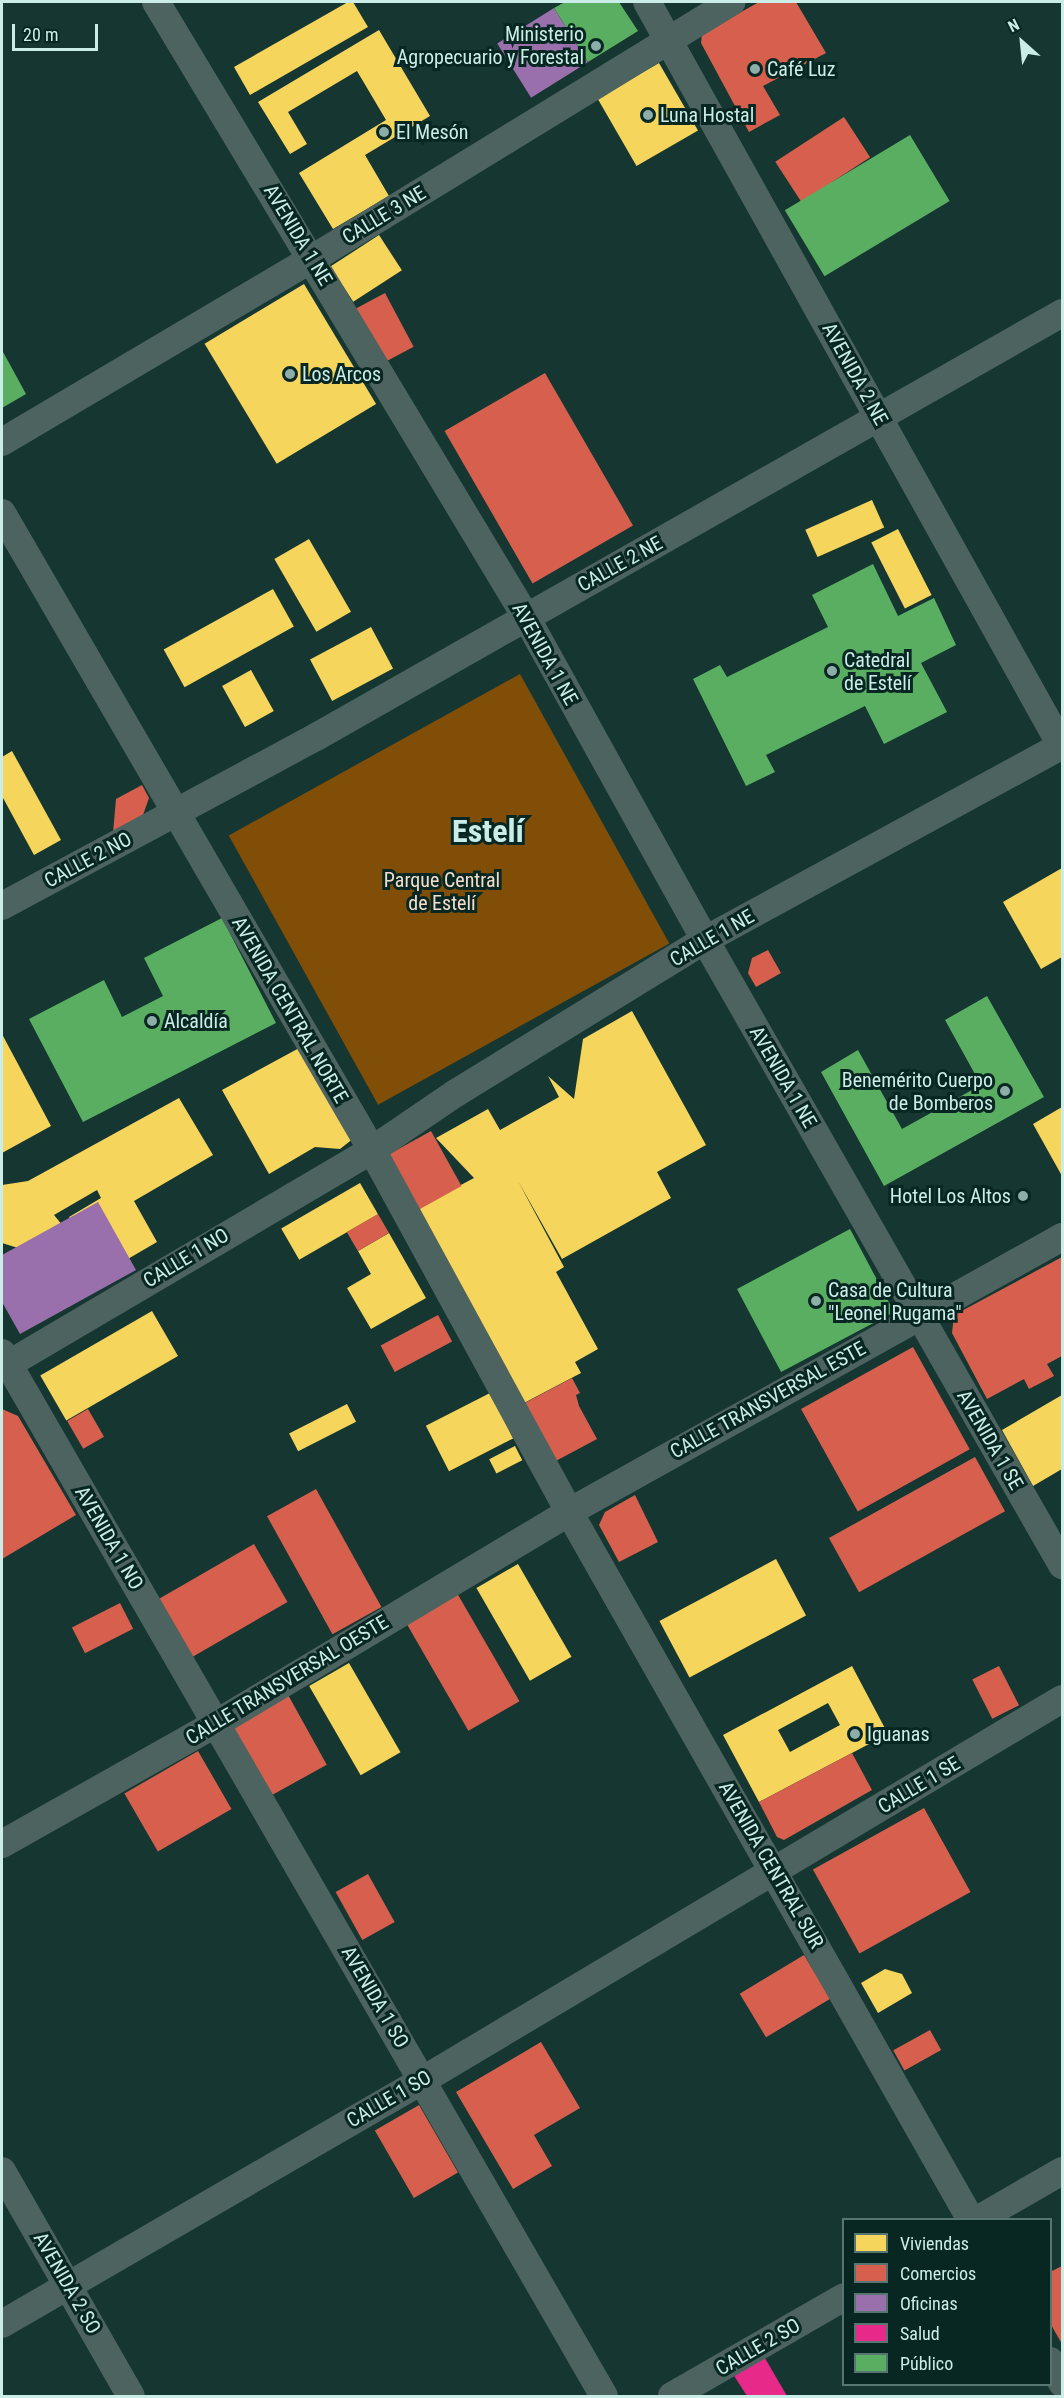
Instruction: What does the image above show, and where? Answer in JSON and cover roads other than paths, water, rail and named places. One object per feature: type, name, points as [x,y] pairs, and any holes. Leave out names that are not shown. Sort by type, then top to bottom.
[{"type":"street","name":"AVENIDA 1 NE","points":[[156,2],[525,617],[918,1315]]},
{"type":"street","name":"AVENIDA 2 NE","points":[[647,2],[1062,746]]},
{"type":"street","name":"CALLE 3 NE","points":[[2,442],[312,259],[732,2]]},
{"type":"street","name":"CALLE 2 NE","points":[[175,813],[880,419],[1062,313]]},
{"type":"street","name":"AVENIDA CENTRAL NORTE","points":[[2,513],[372,1150],[569,1512]]},
{"type":"street","name":"CALLE 1 NE","points":[[372,1150],[456,1093],[705,940],[1062,746]]},
{"type":"street","name":"CALLE 2 NO","points":[[2,906],[175,813]]},
{"type":"street","name":"CALLE 1 NO","points":[[4,1362],[372,1150]]},
{"type":"street","name":"CALLE TRANSVERSAL ESTE","points":[[569,1512],[918,1315],[1062,1237]]},
{"type":"street","name":"AVENIDA 1 SE","points":[[918,1315],[1062,1565]]},
{"type":"street","name":"AVENIDA 1 NO","points":[[4,1362],[218,1723]]},
{"type":"street","name":"CALLE TRANSVERSAL OESTE","points":[[2,1844],[218,1723],[569,1512]]},
{"type":"street","name":"AVENIDA CENTRAL SUR","points":[[569,1512],[775,1871],[970,2218]]},
{"type":"street","name":"CALLE 1 SE","points":[[775,1871],[1062,1699]]},
{"type":"street","name":"AVENIDA 1 SO","points":[[218,1723],[604,2397]]},
{"type":"street","name":"CALLE 1 SO","points":[[2,2324],[423,2080],[775,1871]]},
{"type":"street","name":"AVENIDA 2 SO","points":[[2,2171],[131,2397]]},
{"type":"street","points":[[980,2218],[1062,2171]]},
{"type":"street","name":"CALLE 2 SO","points":[[672,2397],[842,2298]]},
{"type":"street","points":[[1052,2365],[1062,2383]]},
{"type":"place","name":"Ministerio Agropecuario y Forestal","points":[[596,46]]},
{"type":"place","name":"Café Luz","points":[[755,69]]},
{"type":"place","name":"Luna Hostal","points":[[648,115]]},
{"type":"place","name":"El Mesón","points":[[384,132]]},
{"type":"place","name":"Los Arcos","points":[[290,374]]},
{"type":"place","name":"Catedral de Estelí","points":[[832,671]]},
{"type":"place","name":"Alcaldía","points":[[152,1021]]},
{"type":"place","name":"Benemérito Cuerpo de Bomberos","points":[[1005,1091]]},
{"type":"place","name":"Hotel Los Altos","points":[[1023,1196]]},
{"type":"place","name":"Casa de Cultura \"Leonel Rugama\"","points":[[816,1301]]},
{"type":"place","name":"Iguanas","points":[[855,1734]]},
{"type":"district","name":"Estelí","points":[[488,831]]},
{"type":"park label","name":"Parque Central de Estelí","points":[[442,892]]}]
